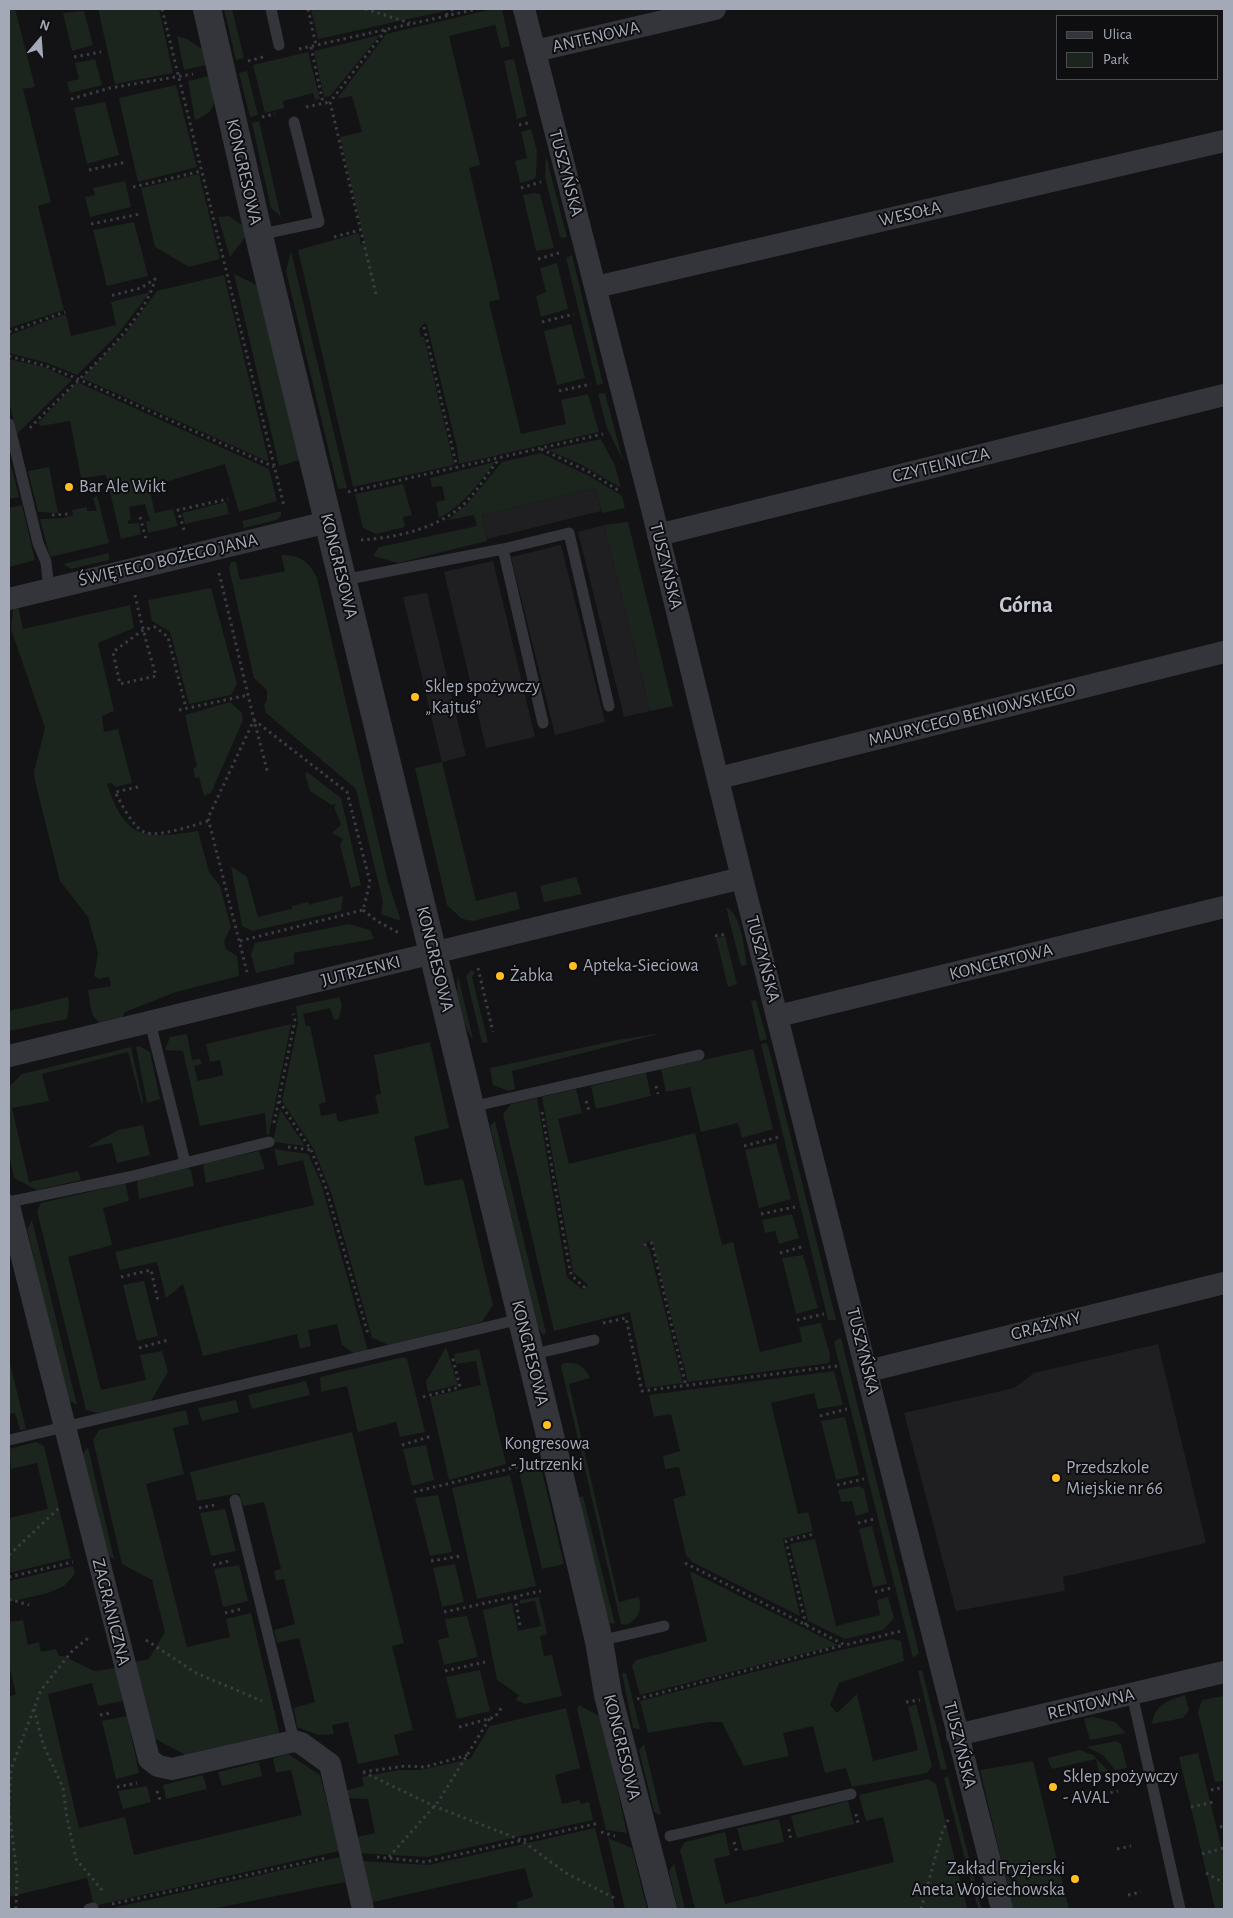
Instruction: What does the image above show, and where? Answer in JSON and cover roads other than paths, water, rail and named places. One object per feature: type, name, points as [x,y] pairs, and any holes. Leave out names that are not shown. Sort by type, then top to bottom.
[{"type":"street","name":"KONGRESOWA","points":[[207,9],[258,235],[556,1460],[599,1642],[608,1694],[663,1909]]},
{"type":"street","name":"TUSZYŃSKA","points":[[524,9],[596,287],[719,778],[742,878],[868,1370],[957,1735],[1002,1909]]},
{"type":"street","name":"ANTENOWA","points":[[535,52],[716,9]]},
{"type":"street","name":"WESOŁA","points":[[596,287],[1224,141]]},
{"type":"street","name":"CZYTELNICZA","points":[[658,535],[1224,395]]},
{"type":"street","name":"ŚWIĘTEGO BOŻEGO JANA","points":[[9,599],[295,530],[325,510]]},
{"type":"street","name":"MAURYCEGO BENIOWSKIEGO","points":[[719,778],[1224,652]]},
{"type":"street","name":"JUTRZENKI","points":[[9,1056],[742,878]]},
{"type":"street","name":"KONCERTOWA","points":[[778,1016],[1224,907]]},
{"type":"street","name":"ZAGRANICZNA","points":[[9,1206],[149,1759],[158,1766],[172,1769],[294,1741]]},
{"type":"street","name":"GRAŻYNY","points":[[868,1370],[1224,1283]]},
{"type":"street","name":"RENTOWNA","points":[[957,1735],[1224,1672]]},
{"type":"street","points":[[294,1741],[301,1743],[330,1764],[363,1909]]},
{"type":"lane","points":[[270,9],[279,44]]},
{"type":"lane","points":[[258,235],[319,222],[294,122]]},
{"type":"lane","points":[[9,424],[38,543],[46,562],[49,589]]},
{"type":"lane","points":[[343,580],[503,549],[569,533],[609,706]]},
{"type":"lane","points":[[503,549],[543,723]]},
{"type":"lane","points":[[150,1022],[184,1162]]},
{"type":"lane","points":[[471,1107],[700,1055]]},
{"type":"lane","points":[[9,1202],[129,1176],[269,1142]]},
{"type":"lane","points":[[9,1440],[521,1319]]},
{"type":"lane","points":[[530,1355],[594,1340]]},
{"type":"lane","points":[[235,1500],[294,1741]]},
{"type":"lane","points":[[599,1642],[664,1626]]},
{"type":"lane","points":[[1132,1694],[1180,1909]]},
{"type":"lane","points":[[670,1836],[851,1794]]},
{"type":"place","name":"Bar Ale Wikt","points":[[69,487]]},
{"type":"place","name":"Sklep spożywczy „Kajtuś”","points":[[415,697]]},
{"type":"place","name":"Apteka-Sieciowa","points":[[573,966]]},
{"type":"place","name":"Żabka","points":[[500,976]]},
{"type":"place","name":"Kongresowa - Jutrzenki","points":[[547,1425]]},
{"type":"place","name":"Przedszkole Miejskie nr 66","points":[[1056,1478]]},
{"type":"place","name":"Sklep spożywczy - AVAL","points":[[1053,1787]]},
{"type":"place","name":"Zakład Fryzjerski Aneta Wojciechowska","points":[[1075,1879]]},
{"type":"district","name":"Górna","points":[[1026,605]]}]
